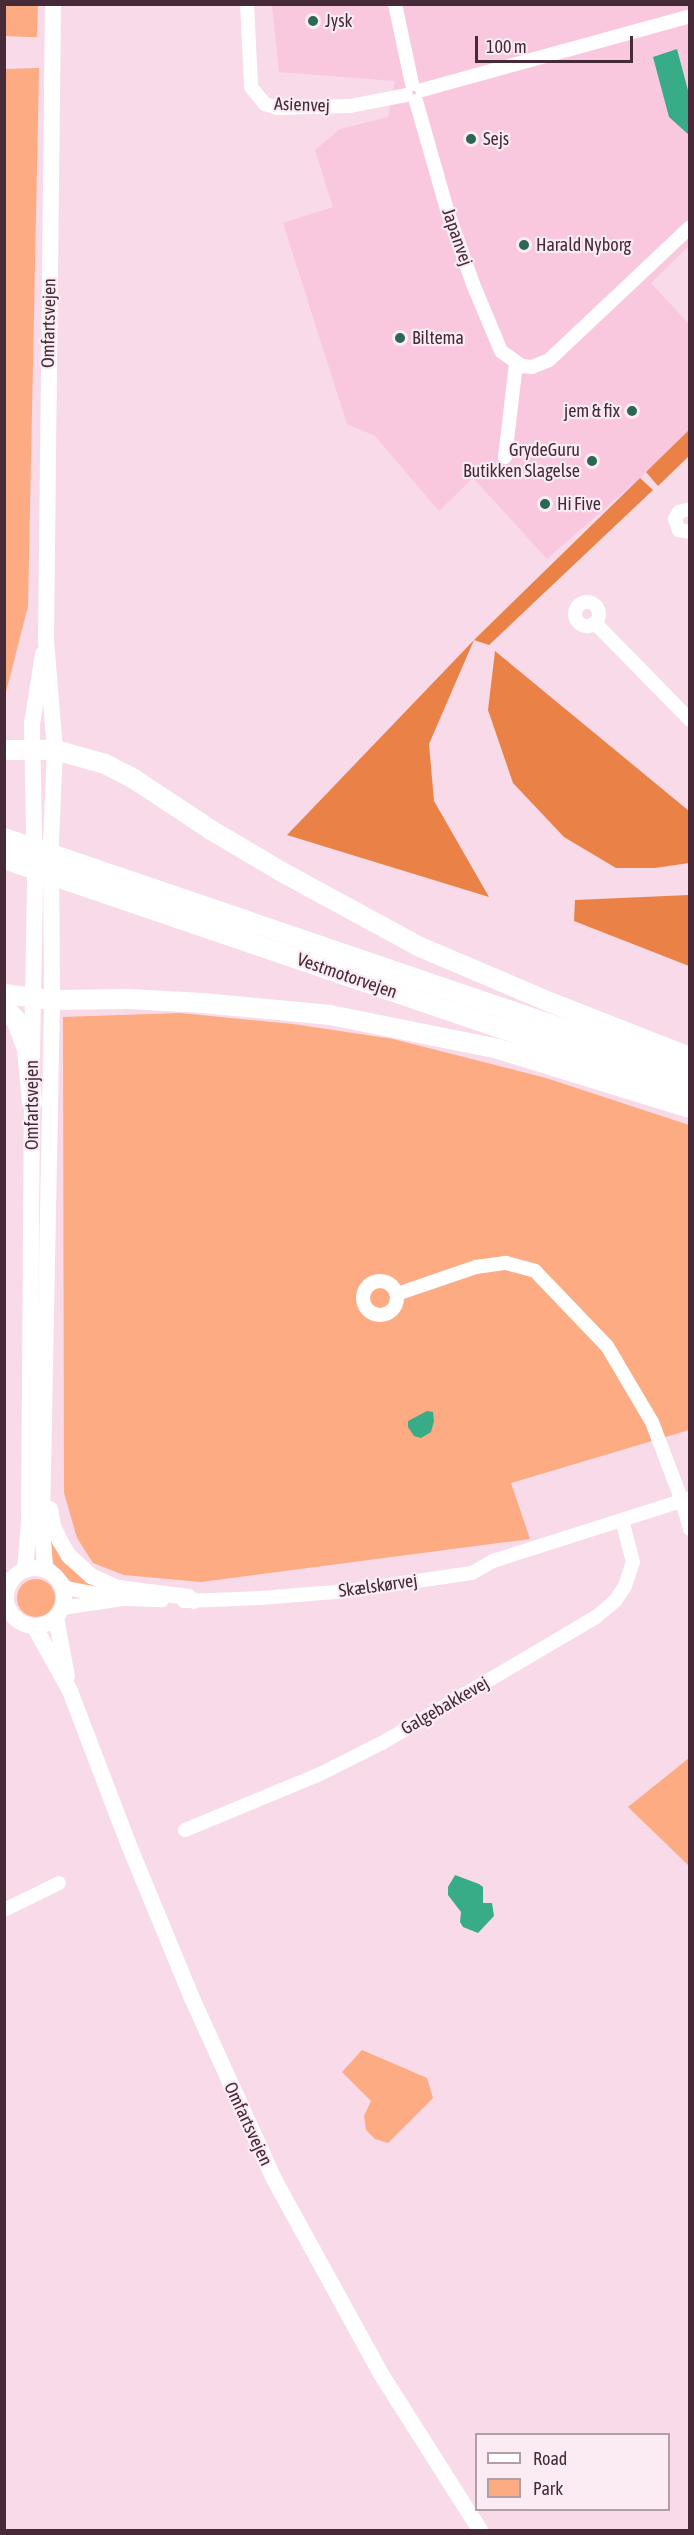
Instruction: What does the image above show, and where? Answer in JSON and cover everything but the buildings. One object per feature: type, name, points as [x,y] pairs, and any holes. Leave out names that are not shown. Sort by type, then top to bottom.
[{"type":"highway","points":[[4,750],[32,752],[55,750],[105,764],[134,778],[262,860],[420,947],[541,999],[690,1057]]},
{"type":"highway","name":"Vestmotorvejen","points":[[4,838],[92,877],[690,1093]]},
{"type":"highway","name":"Vestmotorvejen","points":[[4,859],[92,877],[690,1072]]},
{"type":"highway","points":[[4,994],[52,1000],[129,999],[203,1003],[330,1014],[498,1049],[690,1108]]},
{"type":"highway","points":[[4,1007],[16,1020],[27,1049],[32,1103]]},
{"type":"main road","name":"Omfartsvejen","points":[[45,1570],[42,1523],[52,1000],[51,841],[55,750],[46,641],[53,4]]},
{"type":"main road","name":"Omfartsvejen","points":[[25,1570],[29,1521],[32,998],[35,883],[32,752],[36,684],[46,641]]},
{"type":"main road","points":[[32,752],[43,764],[45,773],[51,841]]},
{"type":"main road","points":[[35,883],[39,977],[52,1000]]},
{"type":"main road","points":[[45,1434],[52,1526],[69,1556],[85,1572],[104,1583],[135,1591],[188,1597],[194,1601]]},
{"type":"main road","points":[[25,1570],[45,1570],[52,1574],[62,1587],[59,1613],[42,1626],[19,1622],[7,1610],[6,1586],[25,1570]]},
{"type":"main road","name":"Omfartsvejen","points":[[59,1613],[70,1692]]},
{"type":"main road","name":"Omfartsvejen","points":[[33,1626],[70,1692],[128,1843],[191,1996],[275,2181],[381,2374],[480,2530]]},
{"type":"street","name":"Asienvej","points":[[247,4],[251,87],[265,104],[277,108],[350,106],[414,93],[690,16]]},
{"type":"street","name":"Japanvej","points":[[394,4],[414,93],[447,210],[473,284],[501,351],[516,363]]},
{"type":"street","points":[[505,457],[516,363],[532,367],[549,360],[690,227]]},
{"type":"street","points":[[690,509],[679,512],[675,519],[679,530],[690,532]]},
{"type":"street","points":[[595,623],[690,720]]},
{"type":"street","points":[[397,1294],[476,1267],[506,1263],[535,1271],[607,1346],[652,1422],[686,1499],[690,1529]]},
{"type":"street","name":"Skælskørvej","points":[[62,1587],[124,1599],[194,1601],[347,1591],[472,1573],[493,1561],[686,1499]]},
{"type":"street","name":"Galgebakkevej","points":[[186,1830],[318,1775],[382,1743],[596,1617],[615,1601],[625,1586],[633,1562],[622,1520]]},
{"type":"street","name":"Skælskørvej","points":[[59,1613],[124,1599]]},
{"type":"street","points":[[4,1910],[59,1883]]},
{"type":"shaded area","points":[[272,5],[689,5],[689,246],[651,283],[689,324],[689,430],[640,478],[547,559],[473,478],[439,511],[375,436],[347,424],[283,223],[333,207],[315,150],[340,129],[388,117],[395,81],[279,72]]},
{"type":"shaded area","points":[[677,49],[689,94],[689,135],[669,117],[653,57]]},
{"type":"shaded area","points":[[689,430],[689,456],[658,486],[646,472]]},
{"type":"shaded area","points":[[640,478],[653,490],[489,645],[474,640]]},
{"type":"shaded area","points":[[474,640],[429,744],[434,801],[489,897],[287,835]]},
{"type":"shaded area","points":[[495,651],[689,811],[689,863],[655,868],[616,868],[564,837],[513,783],[488,710]]},
{"type":"shaded area","points":[[689,895],[689,966],[574,921],[575,900]]},
{"type":"shaded area","points":[[427,1411],[433,1412],[434,1421],[431,1432],[421,1438],[414,1436],[408,1427],[408,1421]]},
{"type":"shaded area","points":[[455,1875],[483,1887],[483,1903],[492,1903],[494,1916],[478,1933],[463,1927],[460,1922],[461,1912],[448,1895],[448,1887]]},
{"type":"green space","points":[[5,4],[38,5],[37,37],[4,36]]},
{"type":"green space","points":[[39,68],[28,606],[5,696],[5,69]]},
{"type":"green space","points":[[180,1013],[293,1024],[393,1039],[546,1078],[689,1125],[689,1430],[511,1483],[530,1539],[201,1582],[124,1575],[93,1563],[77,1538],[64,1493],[63,1017]]},
{"type":"green space","points":[[49,1527],[105,1588],[76,1587],[53,1563]]},
{"type":"green space","points":[[36,1579],[49,1585],[55,1598],[49,1611],[36,1617],[23,1611],[17,1598],[23,1585]]},
{"type":"green space","points":[[689,1758],[689,1866],[628,1807]]},
{"type":"green space","points":[[362,2050],[427,2078],[433,2098],[388,2143],[375,2139],[366,2130],[364,2116],[371,2101],[342,2072]]},
{"type":"place","name":"Jysk","points":[[313,21]]},
{"type":"place","name":"Sejs","points":[[471,139]]},
{"type":"place","name":"Harald Nyborg","points":[[524,245]]},
{"type":"place","name":"Biltema","points":[[400,338]]},
{"type":"place","name":"jem & fix","points":[[632,411]]},
{"type":"place","name":"GrydeGuru Butikken Slagelse","points":[[592,461]]},
{"type":"place","name":"Hi Five","points":[[545,504]]}]
